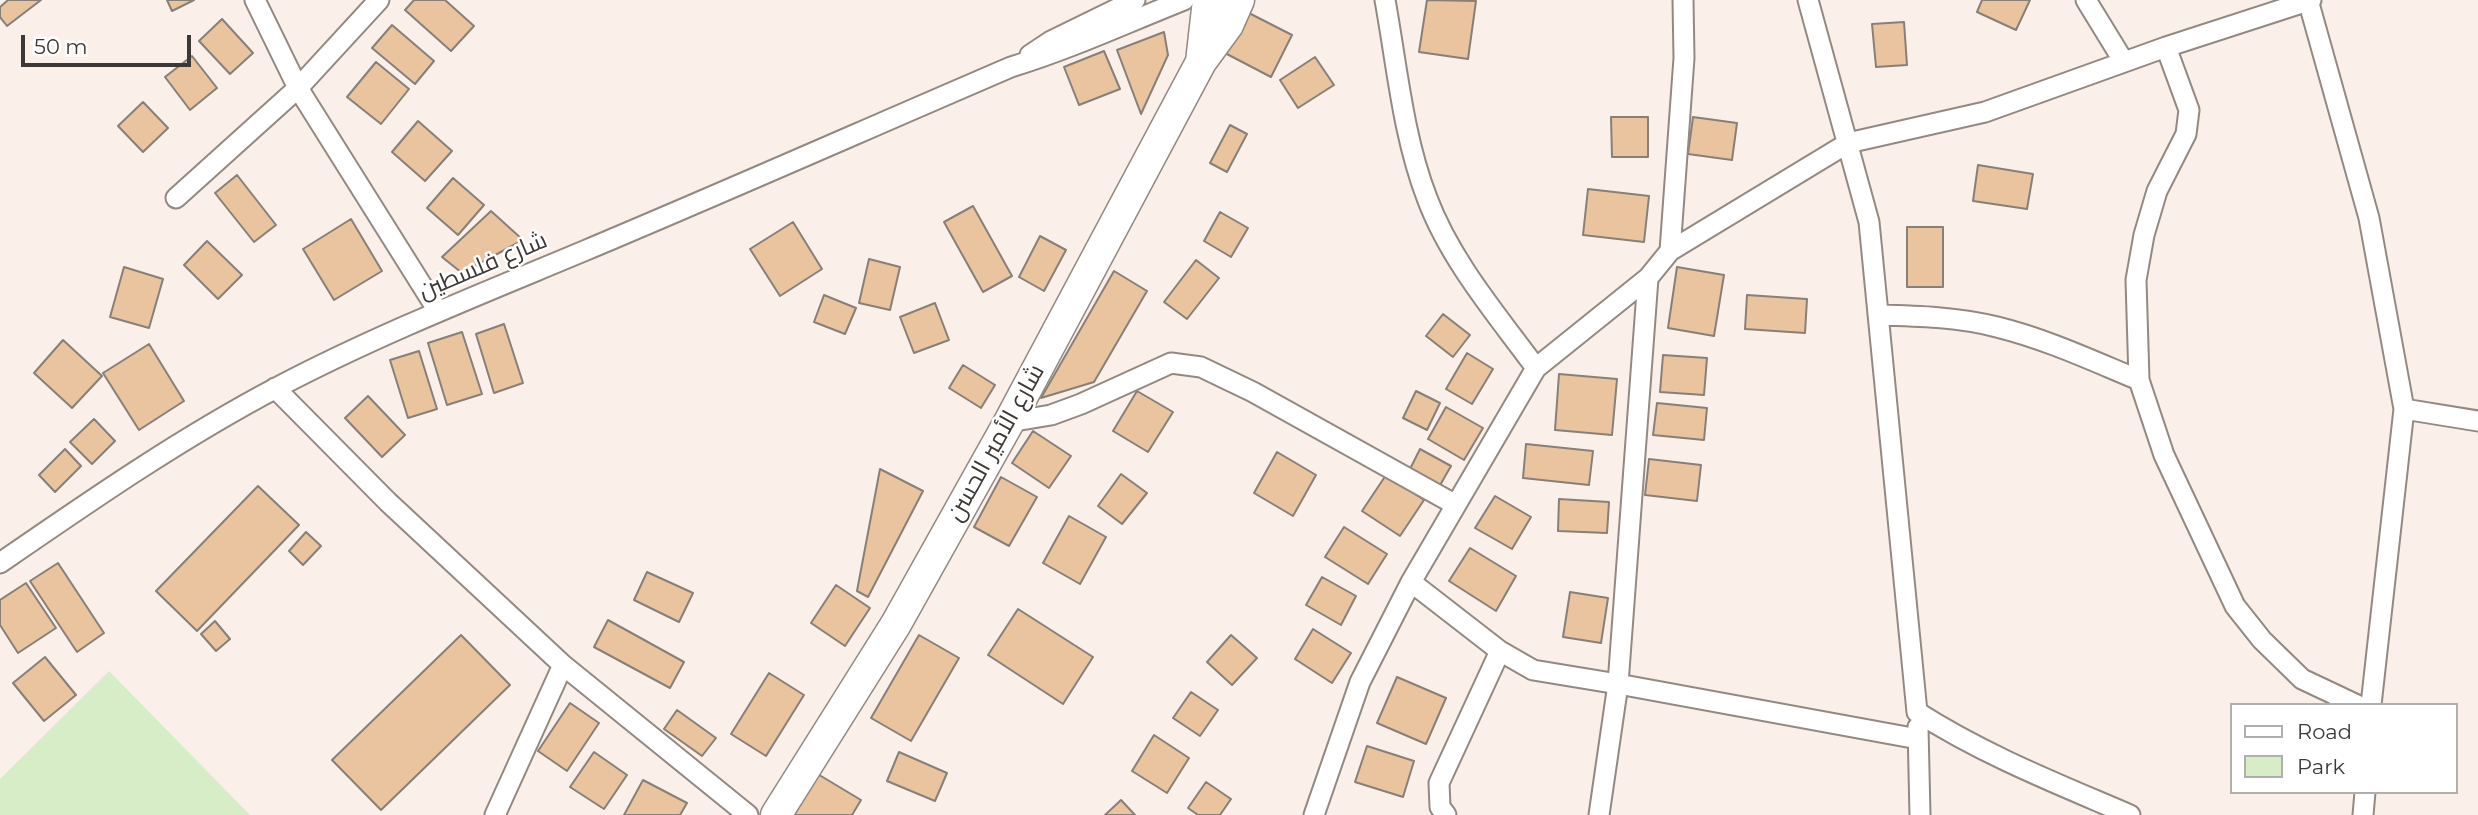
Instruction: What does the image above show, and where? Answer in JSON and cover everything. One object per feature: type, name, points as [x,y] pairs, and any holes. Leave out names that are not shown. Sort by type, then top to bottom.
[{"type":"main road","name":"شارع الأمير الحسن","points":[[1201,62],[1208,0]]},
{"type":"main road","name":"شارع الأمير الحسن","points":[[776,815],[895,624],[1009,422],[1201,62],[1223,33],[1239,0]]},
{"type":"street","points":[[255,0],[298,88],[438,311]]},
{"type":"street","points":[[176,198],[298,88],[379,0]]},
{"type":"street","name":"شارع فلسطين","points":[[1011,67],[1108,5],[1135,0]]},
{"type":"street","name":"شارع فلسطين","points":[[0,563],[148,464],[275,388],[357,347],[1011,67],[1059,53],[1119,25],[1184,0]]},
{"type":"street","points":[[1385,0],[1414,160],[1427,201],[1452,249],[1536,368]]},
{"type":"street","points":[[1670,250],[1684,58],[1683,0]]},
{"type":"street","points":[[1808,0],[1869,222],[1917,712],[1920,815]]},
{"type":"street","points":[[2086,0],[2124,62]]},
{"type":"street","points":[[1314,815],[1360,682],[1411,582],[1536,368],[1648,278],[1670,250],[1848,142],[1985,113],[2166,47],[2309,0],[2370,218],[2404,408],[2371,703]]},
{"type":"street","points":[[2166,47],[2189,110],[2186,134],[2157,191],[2144,235],[2136,280],[2140,380],[2164,455],[2235,606],[2262,640],[2302,680],[2353,703]]},
{"type":"street","points":[[1599,815],[1618,684],[1648,278]]},
{"type":"street","points":[[1878,315],[1947,317],[1997,327],[2066,350],[2140,380]]},
{"type":"street","points":[[1009,422],[1051,415],[1082,404],[1171,363],[1201,367],[1253,392],[1456,505]]},
{"type":"street","points":[[275,388],[388,502],[563,665],[748,815]]},
{"type":"street","points":[[2404,408],[2478,421]]},
{"type":"street","points":[[1411,582],[1500,651],[1533,670],[1918,739]]},
{"type":"street","points":[[1446,815],[1440,807],[1439,783],[1500,651]]},
{"type":"street","points":[[495,815],[563,665]]},
{"type":"street","points":[[1917,712],[1947,731],[2013,764],[2130,815]]},
{"type":"street","points":[[2363,815],[2365,794]]},
{"type":"green space","points":[[109,671],[250,815],[0,815],[0,779]]},
{"type":"building","points":[[8,0],[41,0],[7,26],[0,17],[0,7]]},
{"type":"building","points":[[167,0],[194,0],[172,11]]},
{"type":"building","points":[[414,0],[445,0],[474,26],[451,51],[405,10]]},
{"type":"building","points":[[1427,0],[1476,1],[1468,59],[1419,52]]},
{"type":"building","points":[[1982,0],[2030,0],[2016,30],[1977,12]]},
{"type":"building","points":[[1245,11],[1292,35],[1271,77],[1223,52]]},
{"type":"building","points":[[222,19],[253,53],[230,74],[199,41]]},
{"type":"building","points":[[1904,22],[1907,65],[1876,67],[1872,24]]},
{"type":"building","points":[[392,25],[434,61],[415,84],[372,48]]},
{"type":"building","points":[[1164,32],[1168,55],[1141,114],[1117,50]]},
{"type":"building","points":[[1104,51],[1120,89],[1079,105],[1064,67]]},
{"type":"building","points":[[192,56],[217,88],[190,110],[165,77]]},
{"type":"building","points":[[1315,57],[1334,85],[1298,108],[1280,80]]},
{"type":"building","points":[[376,62],[409,89],[381,124],[347,97]]},
{"type":"building","points":[[143,102],[168,128],[143,152],[118,126]]},
{"type":"building","points":[[1611,117],[1648,117],[1648,157],[1612,157]]},
{"type":"building","points":[[1693,117],[1737,123],[1732,160],[1688,154]]},
{"type":"building","points":[[418,121],[452,151],[425,181],[392,152]]},
{"type":"building","points":[[1230,125],[1247,134],[1227,172],[1210,163]]},
{"type":"building","points":[[1978,165],[2033,174],[2027,209],[1973,201]]},
{"type":"building","points":[[237,175],[276,225],[254,242],[215,193]]},
{"type":"building","points":[[453,178],[484,205],[458,235],[427,208]]},
{"type":"building","points":[[1588,189],[1649,196],[1644,242],[1583,235]]},
{"type":"building","points":[[973,206],[1012,276],[983,292],[944,222]]},
{"type":"building","points":[[491,211],[523,240],[462,273],[442,257]]},
{"type":"building","points":[[1220,212],[1248,228],[1231,257],[1204,241]]},
{"type":"building","points":[[351,219],[382,271],[334,300],[303,249]]},
{"type":"building","points":[[793,222],[822,269],[780,296],[750,249]]},
{"type":"building","points":[[1907,227],[1943,227],[1943,287],[1907,287]]},
{"type":"building","points":[[1040,236],[1066,250],[1044,291],[1019,277]]},
{"type":"building","points":[[207,241],[242,275],[218,299],[184,265]]},
{"type":"building","points":[[869,259],[900,267],[890,310],[859,303]]},
{"type":"building","points":[[1196,260],[1219,278],[1187,319],[1164,302]]},
{"type":"building","points":[[124,267],[163,279],[149,328],[110,317]]},
{"type":"building","points":[[1677,267],[1724,275],[1714,336],[1668,328]]},
{"type":"building","points":[[1114,271],[1147,291],[1094,382],[1041,398]]},
{"type":"building","points":[[824,295],[856,308],[845,334],[814,322]]},
{"type":"building","points":[[1747,295],[1807,299],[1805,333],[1745,329]]},
{"type":"building","points":[[935,303],[949,340],[914,353],[900,317]]},
{"type":"building","points":[[1443,314],[1470,335],[1453,357],[1426,336]]},
{"type":"building","points":[[504,324],[523,383],[494,393],[476,334]]},
{"type":"building","points":[[462,332],[482,394],[447,405],[428,343]]},
{"type":"building","points":[[63,340],[102,376],[72,408],[34,373]]},
{"type":"building","points":[[149,344],[184,401],[139,430],[103,373]]},
{"type":"building","points":[[419,351],[437,409],[408,418],[390,360]]},
{"type":"building","points":[[1467,353],[1493,369],[1472,404],[1446,389]]},
{"type":"building","points":[[1663,355],[1707,358],[1704,395],[1660,392]]},
{"type":"building","points":[[963,365],[995,385],[981,408],[949,388]]},
{"type":"building","points":[[1559,374],[1617,379],[1612,435],[1555,430]]},
{"type":"building","points":[[1137,391],[1173,412],[1148,452],[1113,431]]},
{"type":"building","points":[[1416,391],[1440,403],[1427,430],[1403,418]]},
{"type":"building","points":[[368,396],[405,435],[382,457],[345,418]]},
{"type":"building","points":[[1657,403],[1707,408],[1704,440],[1653,435]]},
{"type":"building","points":[[1446,407],[1483,428],[1464,460],[1428,439]]},
{"type":"building","points":[[94,419],[115,441],[92,464],[70,442]]},
{"type":"building","points":[[1033,431],[1071,456],[1049,488],[1012,463]]},
{"type":"building","points":[[1526,444],[1593,451],[1589,485],[1523,478]]},
{"type":"building","points":[[65,449],[81,466],[55,492],[39,475]]},
{"type":"building","points":[[1420,449],[1451,466],[1439,487],[1409,471]]},
{"type":"building","points":[[1277,452],[1316,475],[1293,516],[1254,493]]},
{"type":"building","points":[[1649,459],[1701,465],[1697,501],[1645,495]]},
{"type":"building","points":[[880,469],[923,491],[868,597],[857,591]]},
{"type":"building","points":[[1121,474],[1147,493],[1122,524],[1098,506]]},
{"type":"building","points":[[1386,475],[1424,500],[1400,536],[1362,511]]},
{"type":"building","points":[[1001,477],[1037,497],[1009,546],[974,527]]},
{"type":"building","points":[[258,486],[299,525],[197,631],[156,591]]},
{"type":"building","points":[[1495,496],[1531,517],[1512,549],[1475,528]]},
{"type":"building","points":[[1559,499],[1609,502],[1607,533],[1558,531]]},
{"type":"building","points":[[1069,516],[1106,537],[1080,584],[1043,563]]},
{"type":"building","points":[[1344,527],[1387,554],[1368,584],[1325,557]]},
{"type":"building","points":[[306,532],[321,546],[303,565],[289,551]]},
{"type":"building","points":[[1470,548],[1516,576],[1496,611],[1449,581]]},
{"type":"building","points":[[58,563],[104,633],[77,652],[30,581]]},
{"type":"building","points":[[647,572],[693,593],[679,622],[634,600]]},
{"type":"building","points":[[1322,577],[1356,596],[1341,625],[1306,605]]},
{"type":"building","points":[[26,583],[56,628],[18,653],[0,625],[0,600]]},
{"type":"building","points":[[836,585],[870,608],[845,646],[811,623]]},
{"type":"building","points":[[1570,592],[1608,598],[1601,643],[1563,637]]},
{"type":"building","points":[[1018,609],[1093,657],[1063,704],[988,655]]},
{"type":"building","points":[[608,620],[684,662],[670,688],[594,647]]},
{"type":"building","points":[[215,621],[230,639],[216,651],[201,634]]},
{"type":"building","points":[[1313,629],[1351,653],[1332,683],[1295,659]]},
{"type":"building","points":[[461,635],[510,685],[381,810],[332,760]]},
{"type":"building","points":[[919,635],[959,658],[911,741],[871,718]]},
{"type":"building","points":[[1231,635],[1257,658],[1232,685],[1207,662]]},
{"type":"building","points":[[45,657],[76,695],[44,721],[13,683]]},
{"type":"building","points":[[769,673],[804,695],[766,756],[731,734]]},
{"type":"building","points":[[1397,677],[1446,698],[1426,744],[1377,723]]},
{"type":"building","points":[[1191,692],[1218,710],[1200,736],[1173,718]]},
{"type":"building","points":[[570,703],[599,723],[567,771],[538,751]]},
{"type":"building","points":[[677,710],[716,738],[702,756],[664,729]]},
{"type":"building","points":[[1154,735],[1189,758],[1167,793],[1132,771]]},
{"type":"building","points":[[1367,746],[1414,761],[1403,797],[1355,782]]},
{"type":"building","points":[[594,752],[627,775],[604,809],[570,787]]},
{"type":"building","points":[[899,752],[947,773],[935,801],[887,781]]},
{"type":"building","points":[[816,773],[861,800],[852,815],[791,815]]},
{"type":"building","points":[[643,780],[687,803],[680,815],[624,815]]},
{"type":"building","points":[[1206,782],[1231,799],[1220,815],[1198,815],[1188,808]]},
{"type":"building","points":[[1121,800],[1135,815],[1105,815]]}]
